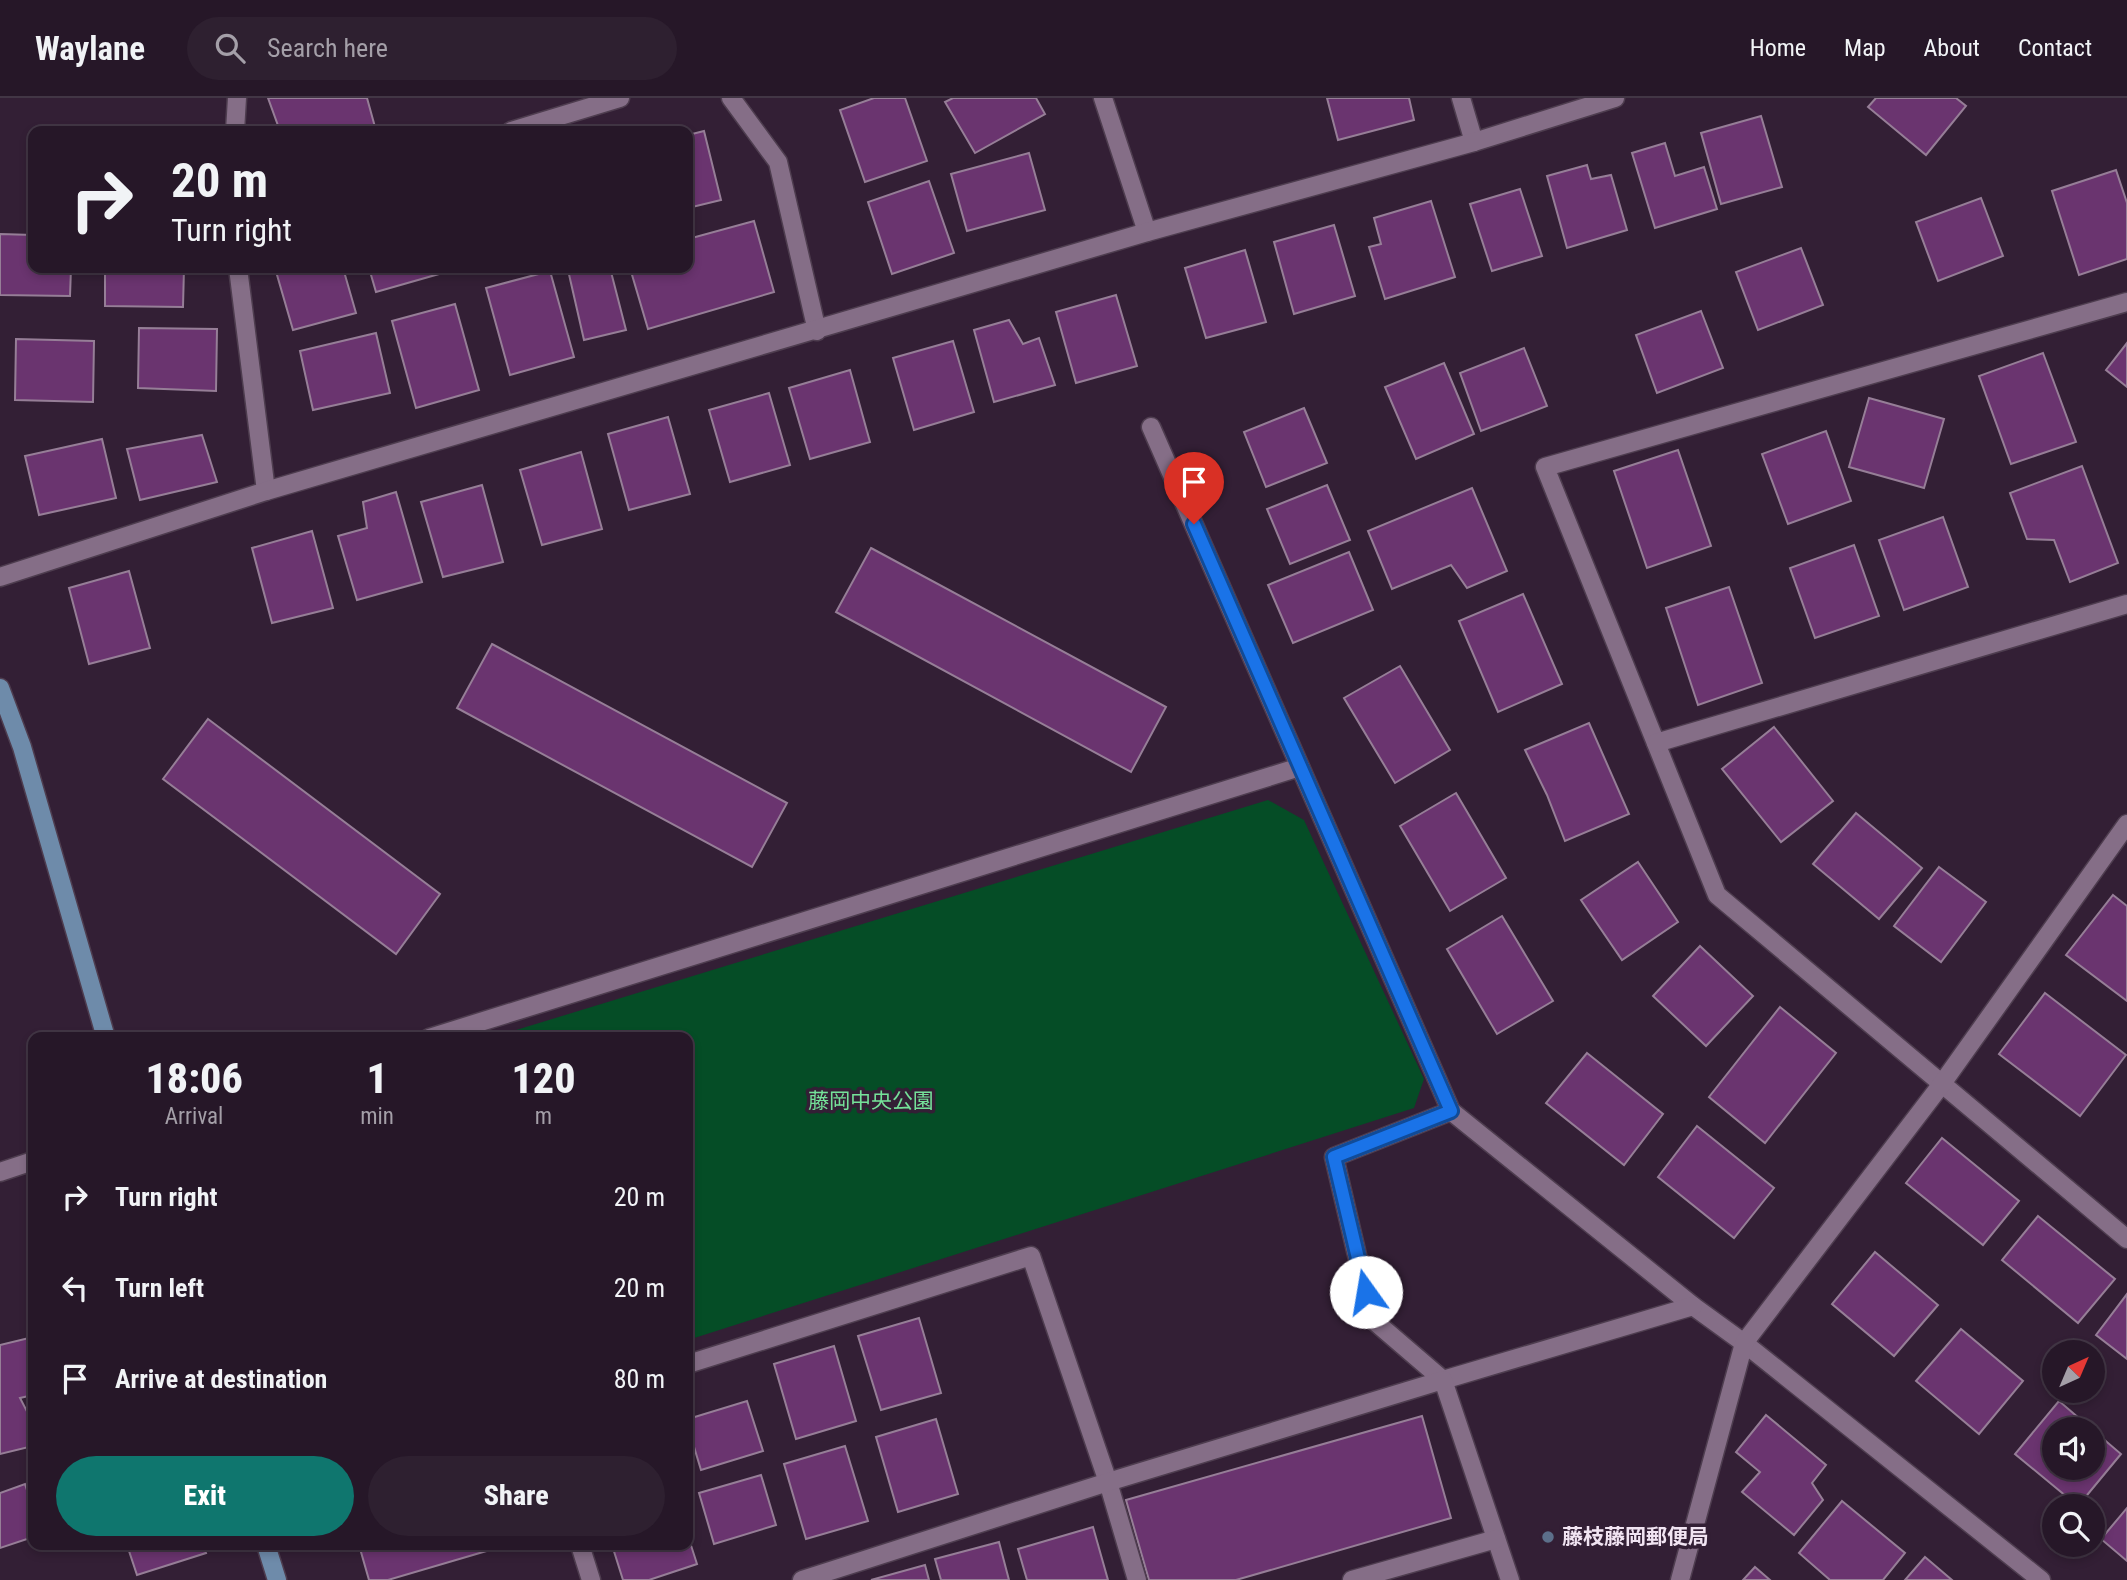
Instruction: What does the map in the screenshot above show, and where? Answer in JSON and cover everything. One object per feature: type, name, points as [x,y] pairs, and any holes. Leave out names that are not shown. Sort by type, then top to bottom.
[{"type":"street","points":[[235,126],[237,98]]},
{"type":"street","points":[[528,126],[620,98]]},
{"type":"street","points":[[731,98],[778,162],[817,331]]},
{"type":"street","points":[[1103,98],[1147,232]]},
{"type":"street","points":[[1461,98],[1474,142]]},
{"type":"street","points":[[0,577],[265,491],[1147,232],[1474,142],[1615,98]]},
{"type":"street","points":[[239,273],[265,491]]},
{"type":"street","points":[[2127,302],[1545,467],[1717,895],[2127,1239]]},
{"type":"street","points":[[1152,427],[1451,1111],[2041,1580]]},
{"type":"street","points":[[1656,743],[2127,604]]},
{"type":"street","points":[[0,688],[22,747],[104,1032]]},
{"type":"street","points":[[448,1032],[1300,767]]},
{"type":"street","points":[[1680,1580],[1744,1343],[2121,847],[2127,824]]},
{"type":"street","points":[[1451,1111],[1334,1157],[1372,1319],[1443,1380],[1510,1580]]},
{"type":"street","points":[[0,1172],[28,1163]]},
{"type":"street","points":[[693,1362],[1031,1256],[1108,1482],[1137,1580]]},
{"type":"street","points":[[802,1580],[1108,1482],[1693,1306]]},
{"type":"street","points":[[1352,1580],[1496,1539]]},
{"type":"street","points":[[268,1550],[277,1580]]},
{"type":"street","points":[[582,1550],[591,1580]]},
{"type":"green space","name":"藤岡中央公園","points":[[1268,800],[1304,820],[1424,1079],[1414,1108],[693,1338],[693,1032],[510,1032]]},
{"type":"building","points":[[268,98],[367,98],[375,126],[278,126]]},
{"type":"building","points":[[874,98],[905,98],[927,161],[865,182],[840,110]]},
{"type":"building","points":[[953,98],[1036,98],[1045,114],[975,153],[945,102]]},
{"type":"building","points":[[1327,98],[1409,98],[1414,120],[1338,140]]},
{"type":"building","points":[[1876,98],[1956,98],[1966,106],[1926,155],[1868,107]]},
{"type":"building","points":[[1761,116],[1782,187],[1721,204],[1701,133]]},
{"type":"building","points":[[704,131],[721,200],[693,207],[693,134]]},
{"type":"building","points":[[1665,143],[1675,176],[1704,167],[1717,209],[1655,228],[1632,153]]},
{"type":"building","points":[[1029,153],[1045,210],[967,231],[951,174]]},
{"type":"building","points":[[1587,165],[1591,179],[1611,175],[1627,230],[1567,248],[1547,176]]},
{"type":"building","points":[[2116,170],[2127,203],[2127,259],[2079,275],[2052,191]]},
{"type":"building","points":[[929,181],[954,253],[892,274],[868,202]]},
{"type":"building","points":[[1520,189],[1542,256],[1492,271],[1470,204]]},
{"type":"building","points":[[1981,198],[2003,256],[1938,281],[1916,222]]},
{"type":"building","points":[[1431,201],[1455,277],[1385,299],[1369,247],[1381,244],[1374,218]]},
{"type":"building","points":[[754,221],[774,292],[648,329],[631,273],[693,273],[693,238]]},
{"type":"building","points":[[1334,225],[1355,296],[1294,314],[1274,242]]},
{"type":"building","points":[[0,234],[28,235],[28,273],[71,273],[70,296],[0,295]]},
{"type":"building","points":[[1801,248],[1823,305],[1758,330],[1736,272]]},
{"type":"building","points":[[1245,250],[1266,322],[1206,338],[1185,268]]},
{"type":"building","points":[[105,273],[184,273],[183,307],[105,306]]},
{"type":"building","points":[[276,273],[344,273],[356,313],[293,330]]},
{"type":"building","points":[[370,273],[439,274],[376,292]]},
{"type":"building","points":[[551,273],[574,357],[510,375],[486,288]]},
{"type":"building","points":[[569,273],[611,273],[626,330],[584,340]]},
{"type":"building","points":[[1116,295],[1137,366],[1076,383],[1056,312]]},
{"type":"building","points":[[455,304],[479,390],[416,408],[392,321]]},
{"type":"building","points":[[1701,311],[1723,368],[1657,393],[1636,335]]},
{"type":"building","points":[[1009,320],[1023,344],[1039,338],[1055,385],[994,402],[974,330]]},
{"type":"building","points":[[139,328],[217,329],[216,391],[138,388]]},
{"type":"building","points":[[376,333],[390,393],[313,410],[300,351]]},
{"type":"building","points":[[16,339],[94,341],[93,402],[15,400]]},
{"type":"building","points":[[953,341],[974,412],[914,430],[893,358]]},
{"type":"building","points":[[2127,343],[2127,387],[2106,370]]},
{"type":"building","points":[[1524,348],[1547,406],[1481,431],[1460,373]]},
{"type":"building","points":[[2043,353],[2076,442],[2011,464],[1979,376]]},
{"type":"building","points":[[1444,363],[1474,434],[1416,459],[1385,387]]},
{"type":"building","points":[[850,370],[870,442],[810,459],[789,388]]},
{"type":"building","points":[[769,393],[790,465],[730,482],[709,410]]},
{"type":"building","points":[[1869,398],[1944,419],[1924,488],[1849,467]]},
{"type":"building","points":[[1304,408],[1327,463],[1266,487],[1244,432]]},
{"type":"building","points":[[668,417],[690,494],[629,510],[608,434]]},
{"type":"building","points":[[1826,431],[1851,501],[1788,524],[1762,454]]},
{"type":"building","points":[[202,435],[217,482],[140,500],[127,449]]},
{"type":"building","points":[[102,439],[116,498],[39,515],[25,456]]},
{"type":"building","points":[[1678,450],[1711,546],[1647,568],[1614,471]]},
{"type":"building","points":[[581,452],[602,529],[542,545],[520,470]]},
{"type":"building","points":[[2082,466],[2118,563],[2070,582],[2054,540],[2027,539],[2010,493]]},
{"type":"building","points":[[482,485],[503,562],[443,577],[421,502]]},
{"type":"building","points":[[1327,485],[1350,540],[1290,564],[1267,509]]},
{"type":"building","points":[[1472,488],[1507,571],[1467,588],[1451,565],[1392,589],[1368,531]]},
{"type":"building","points":[[396,492],[422,582],[357,600],[338,536],[367,528],[363,502]]},
{"type":"building","points":[[1943,517],[1968,587],[1904,610],[1879,540]]},
{"type":"building","points":[[312,531],[333,608],[272,623],[252,548]]},
{"type":"building","points":[[1854,545],[1879,616],[1815,638],[1790,568]]},
{"type":"building","points":[[871,548],[1166,707],[1131,772],[836,612]]},
{"type":"building","points":[[1349,552],[1373,610],[1293,643],[1268,585]]},
{"type":"building","points":[[129,571],[150,648],[89,664],[69,588]]},
{"type":"building","points":[[1729,587],[1762,683],[1698,705],[1666,608]]},
{"type":"building","points":[[1523,594],[1562,684],[1498,712],[1459,621]]},
{"type":"building","points":[[492,644],[787,803],[752,867],[457,708]]},
{"type":"building","points":[[1400,666],[1450,750],[1395,783],[1344,698]]},
{"type":"building","points":[[208,719],[440,894],[396,954],[163,779]]},
{"type":"building","points":[[1589,723],[1629,814],[1565,841],[1525,750]]},
{"type":"building","points":[[1774,727],[1833,801],[1781,842],[1722,769]]},
{"type":"building","points":[[1456,793],[1506,878],[1450,911],[1400,826]]},
{"type":"building","points":[[1856,813],[1922,868],[1879,919],[1813,864]]},
{"type":"building","points":[[1638,862],[1678,922],[1622,960],[1581,900]]},
{"type":"building","points":[[1939,867],[1986,902],[1941,962],[1894,926]]},
{"type":"building","points":[[2113,895],[2127,906],[2127,1001],[2066,955]]},
{"type":"building","points":[[1502,916],[1553,1001],[1497,1034],[1447,949]]},
{"type":"building","points":[[1700,946],[1753,996],[1706,1046],[1653,996]]},
{"type":"building","points":[[2045,993],[2126,1055],[2080,1116],[1999,1054]]},
{"type":"building","points":[[1780,1007],[1836,1053],[1765,1143],[1709,1097]]},
{"type":"building","points":[[1587,1053],[1663,1114],[1624,1165],[1546,1103]]},
{"type":"building","points":[[1697,1126],[1774,1188],[1734,1238],[1658,1177]]},
{"type":"building","points":[[1942,1138],[2019,1201],[1983,1245],[1906,1183]]},
{"type":"building","points":[[2038,1216],[2115,1279],[2078,1323],[2002,1260]]},
{"type":"building","points":[[1875,1252],[1938,1305],[1894,1356],[1832,1304]]},
{"type":"building","points":[[2127,1294],[2127,1359],[2096,1335]]},
{"type":"building","points":[[919,1318],[941,1393],[881,1410],[858,1336]]},
{"type":"building","points":[[1961,1329],[2023,1381],[1979,1434],[1916,1381]]},
{"type":"building","points":[[28,1338],[28,1396],[20,1398],[28,1413],[28,1447],[0,1454],[0,1345]]},
{"type":"building","points":[[834,1346],[856,1421],[796,1439],[774,1364]]},
{"type":"building","points":[[747,1401],[763,1451],[701,1470],[693,1444],[693,1417]]},
{"type":"building","points":[[2057,1404],[2063,1404],[2078,1417],[2046,1417]]},
{"type":"building","points":[[1766,1415],[1826,1465],[1812,1483],[1823,1500],[1794,1535],[1742,1492],[1760,1472],[1736,1452]]},
{"type":"building","points":[[1422,1416],[1451,1518],[1236,1580],[1149,1580],[1126,1500]]},
{"type":"building","points":[[936,1419],[958,1494],[898,1512],[876,1437]]},
{"type":"building","points":[[2042,1421],[2042,1476],[2015,1454]]},
{"type":"building","points":[[2105,1440],[2121,1454],[2105,1473]]},
{"type":"building","points":[[845,1446],[868,1521],[806,1539],[784,1464]]},
{"type":"building","points":[[761,1475],[776,1525],[714,1544],[699,1493]]},
{"type":"building","points":[[2046,1480],[2100,1480],[2088,1494],[2063,1494]]},
{"type":"building","points":[[25,1484],[28,1493],[28,1539],[0,1548],[0,1493]]},
{"type":"building","points":[[1842,1501],[1905,1553],[1883,1580],[1830,1580],[1799,1553]]},
{"type":"building","points":[[2127,1508],[2127,1561],[2105,1542],[2105,1534]]},
{"type":"building","points":[[1093,1527],[1108,1580],[1027,1580],[1018,1549]]},
{"type":"building","points":[[999,1542],[1009,1580],[941,1580],[935,1559]]},
{"type":"building","points":[[129,1550],[205,1550],[206,1553],[137,1575]]},
{"type":"building","points":[[360,1550],[490,1550],[388,1580],[369,1580]]},
{"type":"building","points":[[614,1550],[692,1550],[697,1564],[649,1580],[623,1580]]},
{"type":"building","points":[[1925,1557],[1952,1580],[1905,1580]]},
{"type":"building","points":[[925,1565],[929,1580],[871,1580]]},
{"type":"building","points":[[1755,1567],[1770,1580],[1743,1580]]},
{"type":"place","name":"藤枝藤岡郵便局","points":[[1548,1537]]},
{"type":"route","points":[[1194,524],[1451,1111],[1334,1157],[1366,1292]]}]
